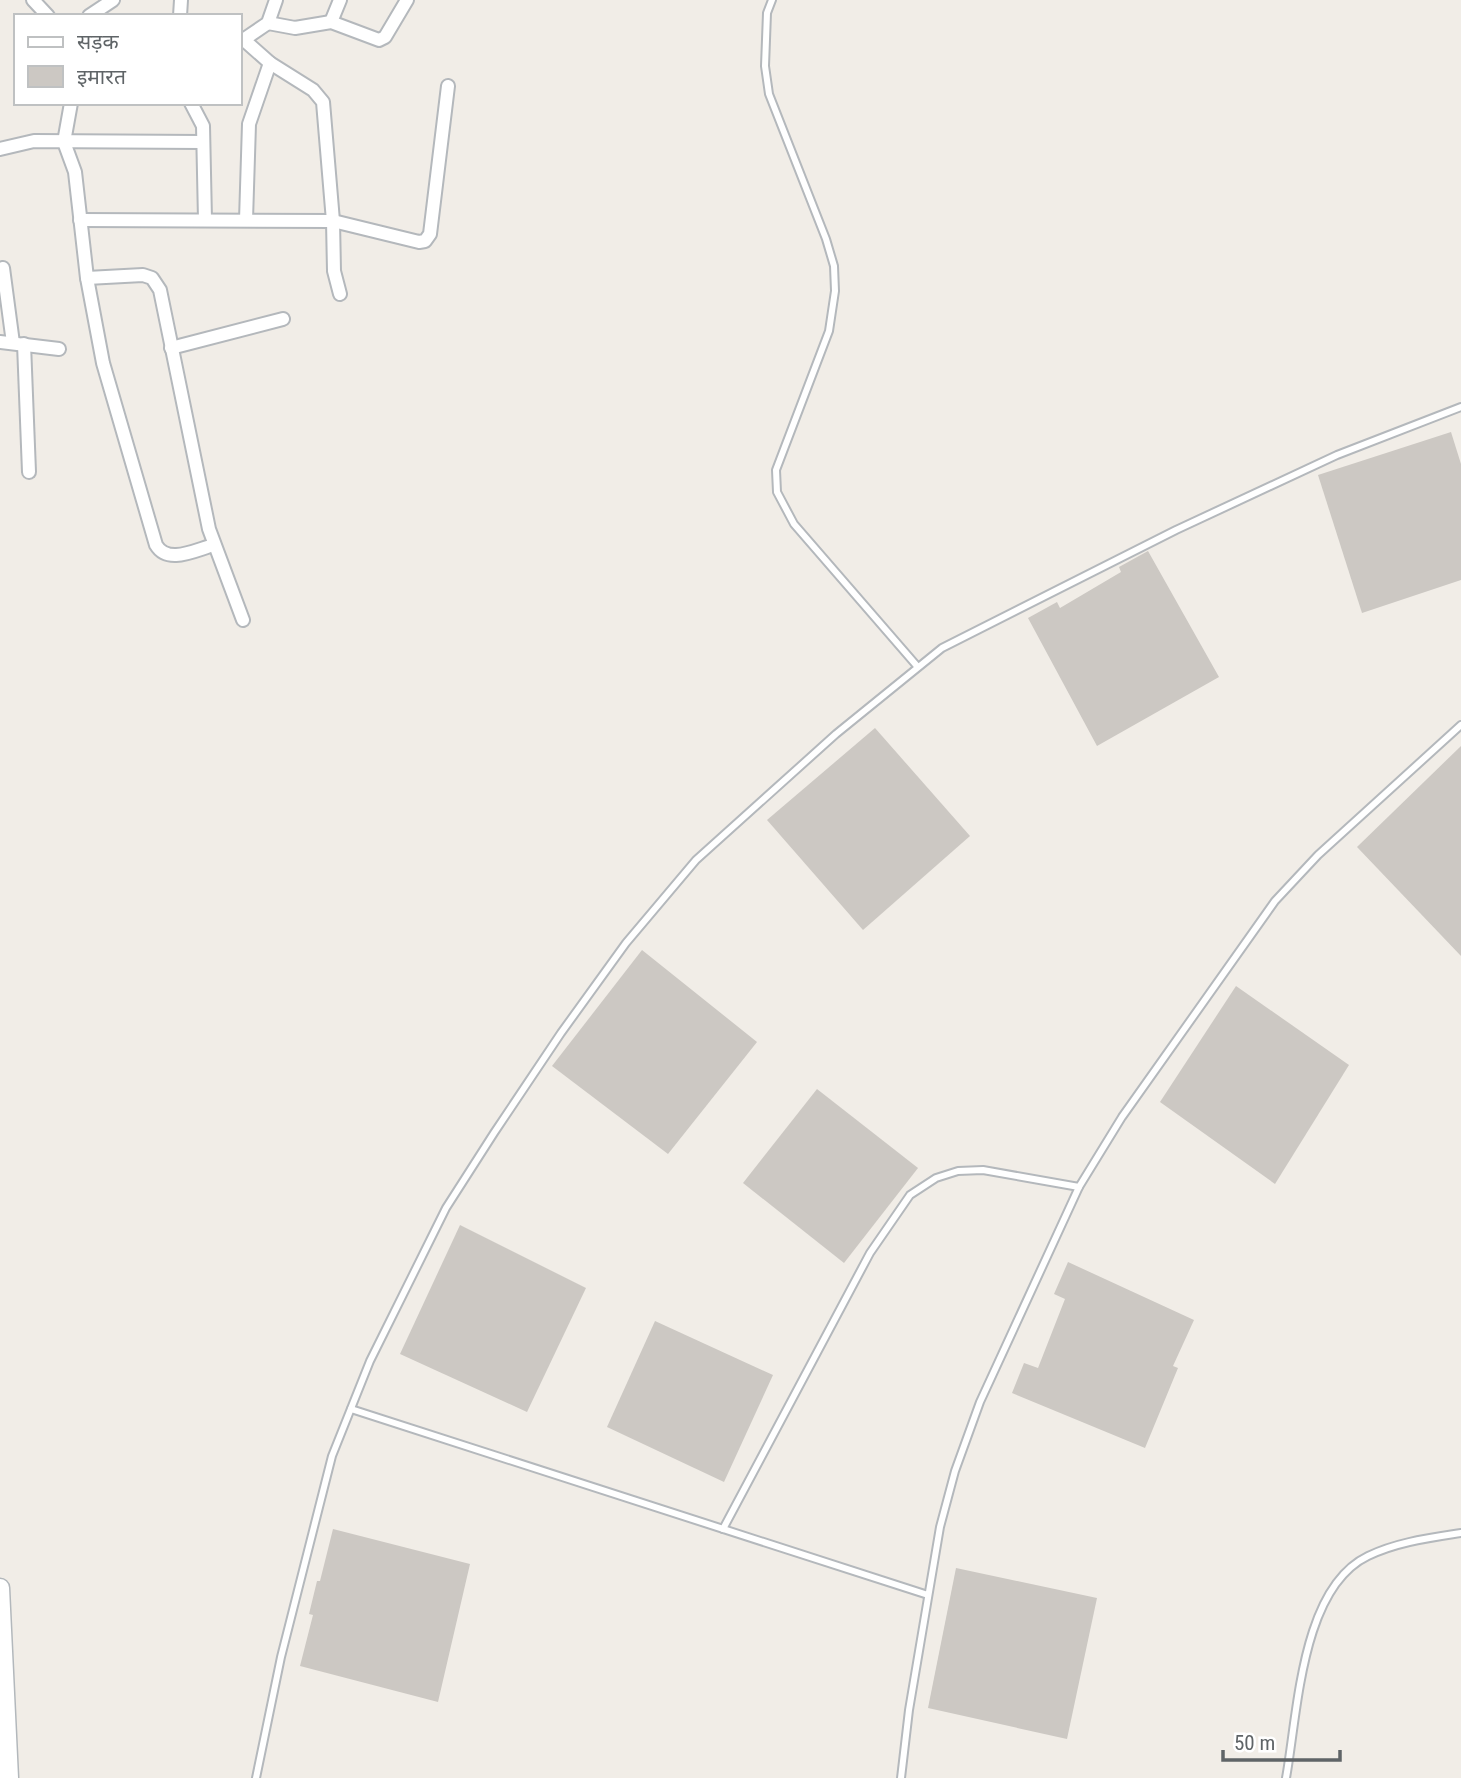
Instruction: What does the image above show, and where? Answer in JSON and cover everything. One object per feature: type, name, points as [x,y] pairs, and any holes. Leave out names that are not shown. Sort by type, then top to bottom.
[{"type":"main road","points":[[0,1588],[9,1778]]},
{"type":"street","points":[[33,0],[46,14]]},
{"type":"street","points":[[92,14],[113,0]]},
{"type":"street","points":[[276,0],[268,23],[242,41],[270,63],[313,90],[323,102],[333,221],[334,271],[340,294]]},
{"type":"street","points":[[331,22],[340,0]]},
{"type":"street","points":[[268,23],[295,28],[322,21],[331,22],[379,40],[385,37],[407,0]]},
{"type":"street","points":[[246,220],[249,124],[270,63]]},
{"type":"street","points":[[80,220],[333,221],[419,242],[425,241],[430,234],[448,86]]},
{"type":"street","points":[[71,105],[64,142],[75,172],[87,278],[109,389],[156,545],[161,552],[173,556],[214,545]]},
{"type":"street","points":[[192,105],[203,126],[205,220]]},
{"type":"street","points":[[4,147],[25,141],[203,142]]},
{"type":"street","points":[[3,268],[29,472]]},
{"type":"street","points":[[87,278],[152,278],[160,290],[214,545],[243,620]]},
{"type":"street","points":[[171,348],[283,319]]},
{"type":"street","points":[[12,343],[59,349]]},
{"type":"lane","points":[[772,0],[767,13],[765,53],[769,94],[826,239],[834,266],[835,291],[829,331],[776,470],[777,492],[794,524],[917,666]]},
{"type":"lane","points":[[256,1778],[281,1657],[332,1456],[370,1361],[446,1208],[553,1044],[626,943],[696,860],[836,734],[942,648],[1026,603],[1176,530],[1337,456],[1461,407]]},
{"type":"lane","points":[[901,1778],[940,1527],[972,1425],[1079,1187],[1122,1117],[1275,901],[1318,855],[1460,726]]},
{"type":"lane","points":[[723,1529],[870,1254],[910,1195],[936,1178],[958,1171],[983,1170],[1079,1187]]},
{"type":"lane","points":[[351,1409],[928,1595]]},
{"type":"lane","points":[[1286,1778],[1312,1628],[1323,1601],[1334,1585],[1366,1557],[1400,1544],[1461,1532]]},
{"type":"building","points":[[1451,432],[1461,464],[1461,580],[1362,613],[1318,475]]},
{"type":"building","points":[[1148,551],[1219,677],[1097,746],[1028,618],[1057,602],[1060,608],[1121,572],[1119,567]]},
{"type":"building","points":[[875,728],[970,836],[863,930],[767,820]]},
{"type":"building","points":[[1461,746],[1461,956],[1357,847]]},
{"type":"building","points":[[642,950],[757,1042],[668,1154],[552,1066]]},
{"type":"building","points":[[1236,986],[1349,1065],[1275,1184],[1160,1102]]},
{"type":"building","points":[[817,1089],[918,1168],[844,1263],[743,1183]]},
{"type":"building","points":[[460,1225],[586,1288],[527,1412],[400,1354]]},
{"type":"building","points":[[1068,1262],[1194,1320],[1173,1366],[1178,1368],[1145,1448],[1012,1393],[1024,1363],[1038,1368],[1065,1299],[1054,1294]]},
{"type":"building","points":[[655,1321],[773,1375],[724,1482],[607,1427]]},
{"type":"building","points":[[333,1529],[470,1564],[438,1702],[300,1666],[313,1615],[309,1614]]},
{"type":"building","points":[[956,1568],[1097,1598],[1067,1739],[928,1708]]}]
